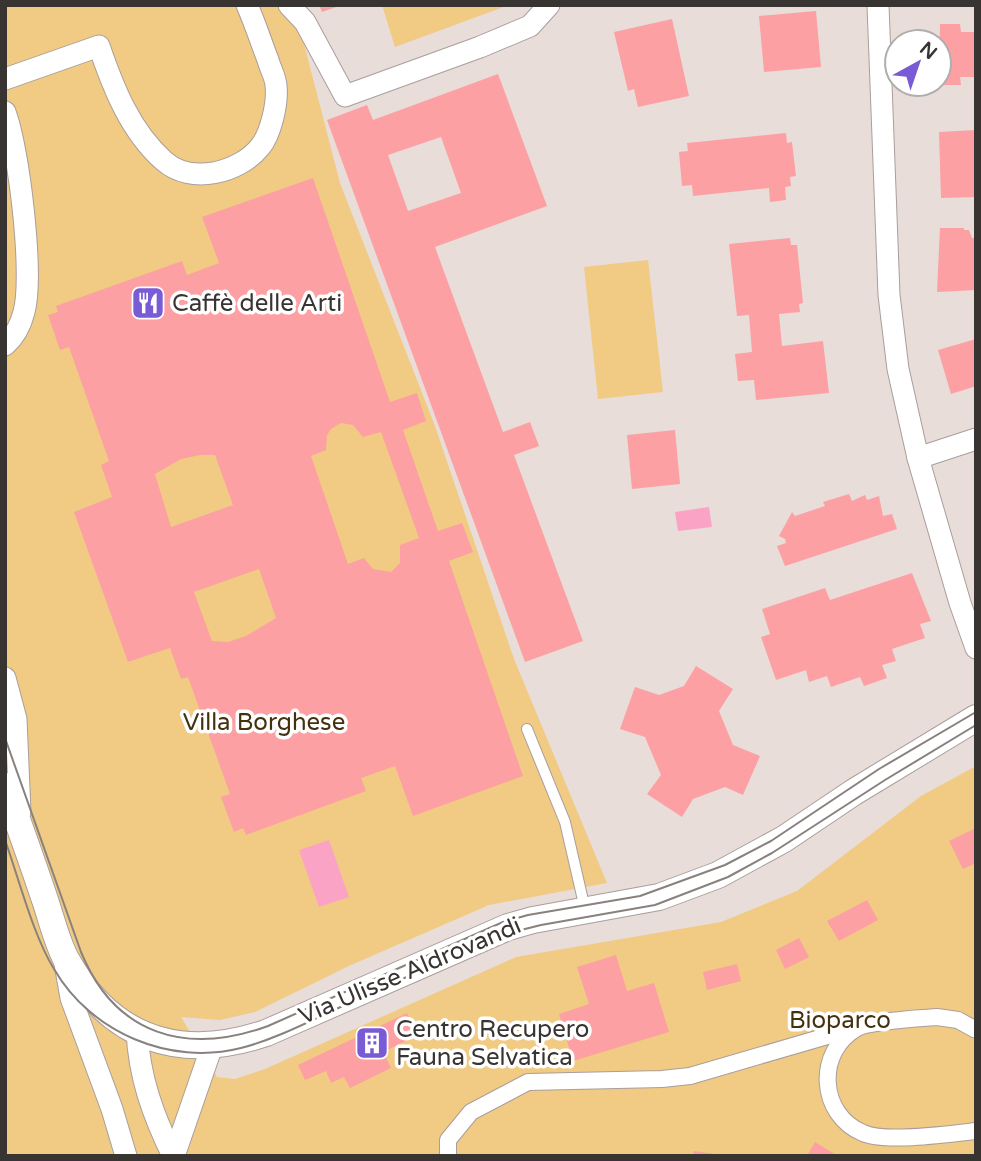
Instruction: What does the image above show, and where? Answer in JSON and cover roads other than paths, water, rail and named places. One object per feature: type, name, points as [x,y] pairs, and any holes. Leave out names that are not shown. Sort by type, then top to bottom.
[{"type":"street","points":[[5,79],[99,46],[115,91],[138,131],[166,162],[192,174],[219,172],[244,162],[261,146],[273,115],[276,85],[247,5]]},
{"type":"street","points":[[289,5],[305,22],[345,96],[530,26],[549,5]]},
{"type":"street","points":[[878,5],[889,295],[898,369],[918,458],[960,603],[976,648]]},
{"type":"street","points":[[5,112],[16,157],[15,237],[27,268],[24,314],[5,345]]},
{"type":"street","points":[[918,458],[976,439]]},
{"type":"street","points":[[5,678],[16,719],[21,832]]},
{"type":"street","name":"Via Ulisse Aldrovandi","points":[[5,786],[64,956],[82,985],[98,1004],[137,1031],[172,1043],[212,1046],[240,1042],[266,1033],[508,927],[659,897],[727,871],[976,719]]},
{"type":"street","points":[[64,956],[71,998],[112,1109],[126,1156]]},
{"type":"street","points":[[448,1156],[448,1140],[471,1112],[528,1082],[690,1076],[858,1027],[937,1017],[958,1020],[975,1029]]},
{"type":"street","points":[[858,1027],[832,1056],[827,1075],[830,1101],[853,1128],[865,1135],[904,1137],[976,1131]]},
{"type":"street","points":[[137,1031],[141,1071],[151,1107],[173,1156]]},
{"type":"street","points":[[173,1156],[212,1046]]},
{"type":"lane","points":[[527,729],[565,822],[585,912]]},
{"type":"tram line","points":[[5,738],[81,952],[95,980],[113,1003],[133,1020],[156,1031],[182,1038],[209,1039],[238,1035],[268,1026],[503,922],[528,915],[640,896],[725,865],[771,841],[879,769],[976,712]]},
{"type":"tram line","points":[[5,840],[39,940],[70,992],[89,1011],[111,1027],[135,1039],[160,1048],[214,1052],[256,1044],[284,1033],[509,933],[655,905],[728,877],[772,853],[976,725]]},
{"type":"place","name":"Caffè delle Arti","points":[[148,303]]},
{"type":"place","name":"Centro Recupero Fauna Selvatica","points":[[372,1043]]},
{"type":"park label","name":"Villa Borghese","points":[[264,722]]},
{"type":"park label","name":"Bioparco","points":[[840,1020]]}]
